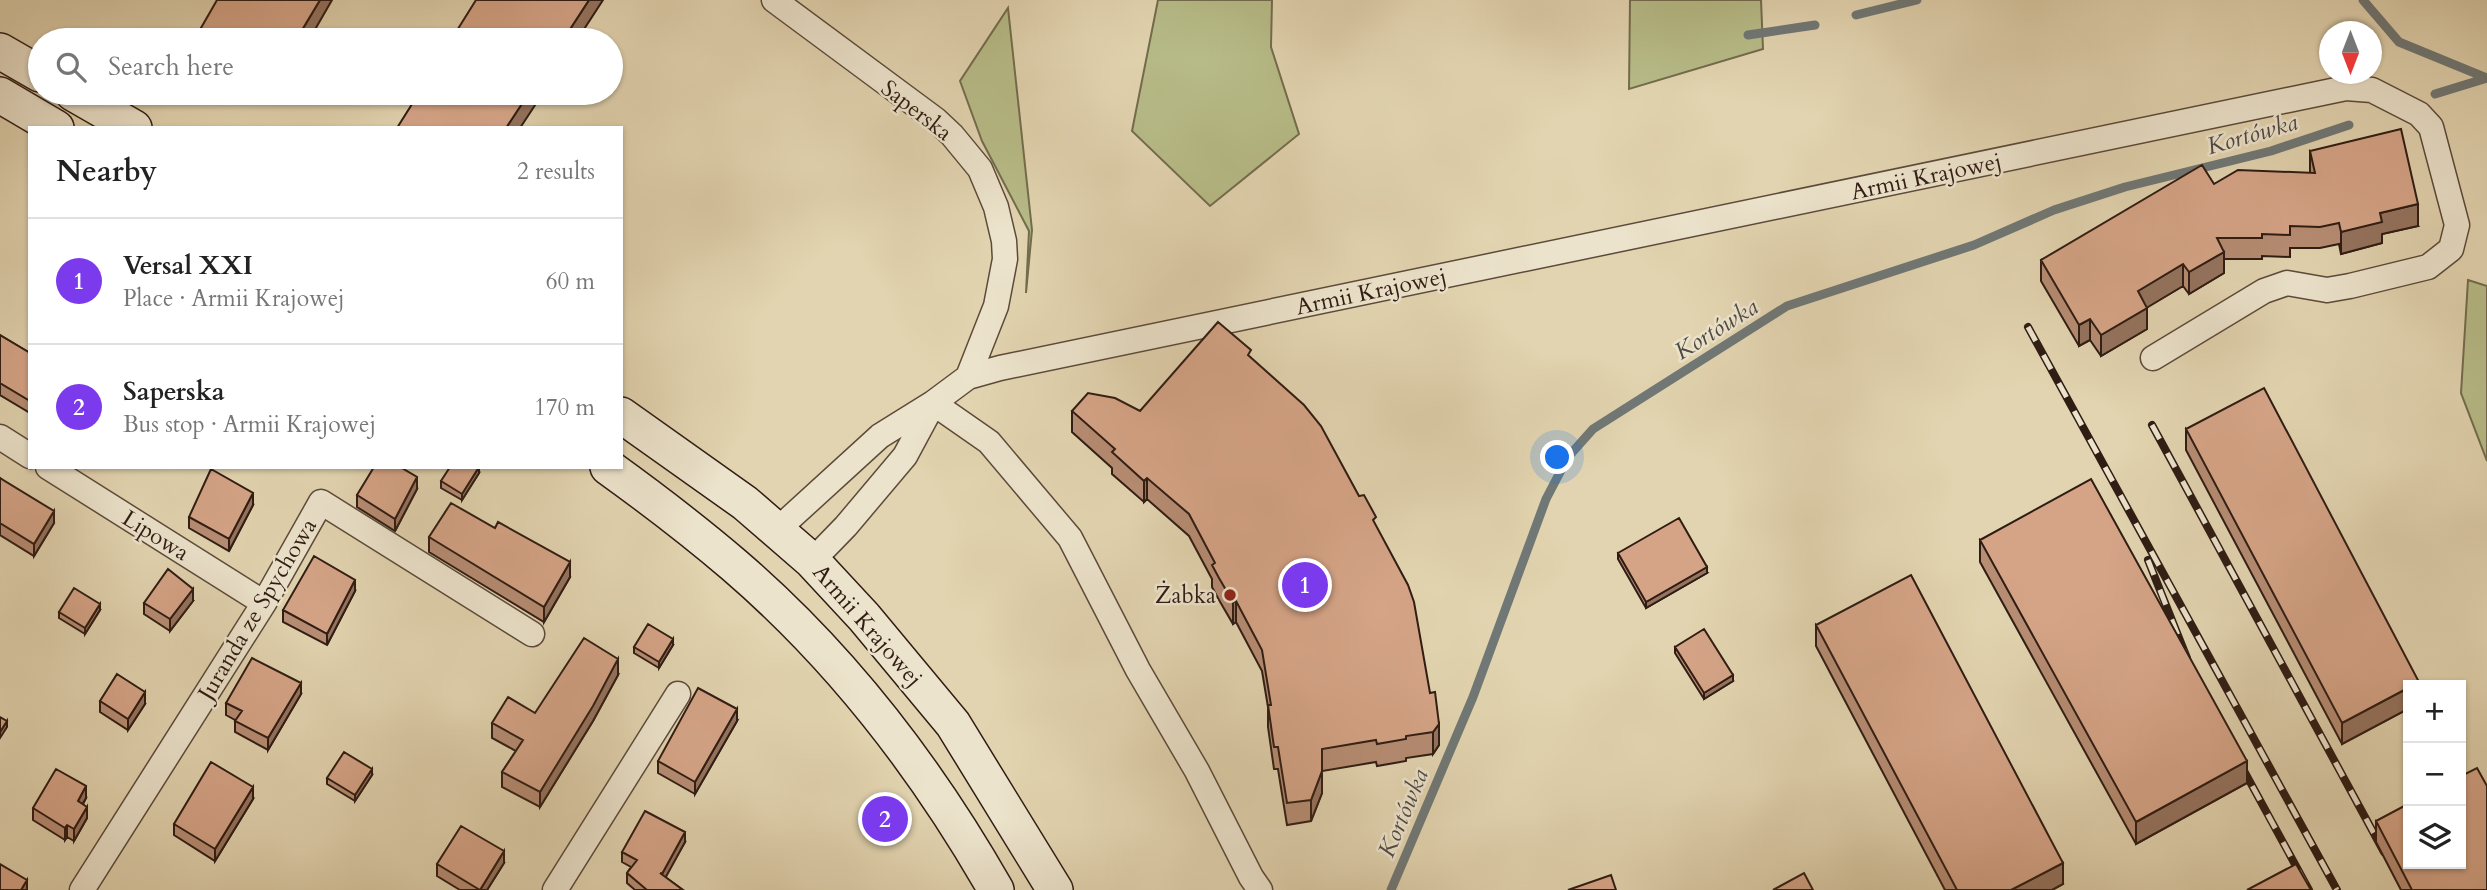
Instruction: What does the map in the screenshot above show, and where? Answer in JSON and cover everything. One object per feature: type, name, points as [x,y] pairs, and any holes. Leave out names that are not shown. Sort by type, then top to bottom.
[{"type":"main road","points":[[0,51],[28,67]]},
{"type":"main road","points":[[0,94],[53,126]]},
{"type":"main road","points":[[94,105],[131,126]]},
{"type":"main road","name":"Armii Krajowej","points":[[623,416],[713,479],[777,530],[812,561],[864,617],[953,724],[1055,890]]},
{"type":"main road","points":[[611,469],[666,509],[756,586],[820,648],[885,724],[934,792],[996,890]]},
{"type":"main road","points":[[756,586],[777,530]]},
{"type":"main road","points":[[756,586],[812,561]]},
{"type":"street","name":"Saperska","points":[[774,0],[936,120],[980,169],[1001,223],[1005,259],[996,306],[968,377]]},
{"type":"street","name":"Armii Krajowej","points":[[968,377],[1000,368],[2346,88],[2372,90],[2419,114],[2431,127],[2457,225],[2451,248],[2428,267],[2327,290],[2287,283],[2264,291],[2152,358]]},
{"type":"street","points":[[777,530],[880,436],[933,404],[968,377]]},
{"type":"street","points":[[812,561],[846,526],[905,456],[933,404]]},
{"type":"street","points":[[933,404],[989,442],[1070,538],[1138,670],[1197,771],[1260,890]]},
{"type":"street","points":[[0,437],[28,455]]},
{"type":"street","name":"Lipowa","points":[[51,469],[264,603]]},
{"type":"street","name":"Juranda ze Spychowa","points":[[82,890],[264,603],[321,502],[532,634]]},
{"type":"street","points":[[555,890],[678,694]]},
{"type":"green space","points":[[1158,0],[1272,0],[1271,47],[1299,134],[1210,206],[1132,131]]},
{"type":"green space","points":[[1630,0],[1761,0],[1763,49],[1629,89]]},
{"type":"green space","points":[[1008,8],[1032,230],[1026,293],[1029,231],[982,141],[960,81]]},
{"type":"green space","points":[[2468,280],[2487,286],[2487,461],[2461,393]]},
{"type":"building","points":[[217,0],[320,0],[303,28],[201,28]]},
{"type":"building","points":[[476,0],[589,0],[571,28],[458,28]]},
{"type":"building","points":[[411,105],[521,105],[507,126],[398,126]]},
{"type":"building","points":[[2401,129],[2418,204],[2380,213],[2382,222],[2341,232],[2339,223],[2320,227],[2290,226],[2290,235],[2262,234],[2262,238],[2217,238],[2224,252],[2189,272],[2183,264],[2138,291],[2147,308],[2101,335],[2090,319],[2079,325],[2041,260],[2202,165],[2214,184],[2238,170],[2315,173],[2310,151]]},
{"type":"building","points":[[1218,322],[1251,350],[1248,355],[1304,405],[1321,426],[1359,496],[1364,495],[1376,517],[1373,520],[1408,585],[1414,602],[1430,693],[1435,692],[1439,724],[1433,732],[1377,744],[1376,740],[1322,749],[1322,771],[1311,800],[1287,803],[1278,747],[1274,747],[1268,705],[1271,705],[1262,650],[1236,601],[1233,602],[1212,565],[1215,563],[1189,514],[1147,478],[1144,481],[1112,452],[1115,449],[1072,411],[1088,393],[1115,398],[1140,411]]},
{"type":"building","points":[[0,335],[28,352],[28,400],[0,383]]},
{"type":"building","points":[[2264,388],[2418,680],[2403,680],[2403,691],[2342,723],[2186,429]]},
{"type":"building","points":[[211,469],[253,493],[229,539],[189,517]]},
{"type":"building","points":[[373,469],[403,469],[417,477],[395,519],[357,495]]},
{"type":"building","points":[[449,469],[478,469],[462,494],[441,481]]},
{"type":"building","points":[[0,478],[54,511],[34,544],[0,523]]},
{"type":"building","points":[[2091,479],[2247,761],[2136,822],[1980,540]]},
{"type":"building","points":[[451,503],[495,528],[498,522],[570,562],[544,607],[429,537]]},
{"type":"building","points":[[1679,518],[1707,567],[1646,602],[1618,553]]},
{"type":"building","points":[[314,556],[355,580],[327,634],[283,610]]},
{"type":"building","points":[[168,569],[193,589],[170,619],[144,603]]},
{"type":"building","points":[[1911,575],[2063,863],[2011,890],[1957,890],[1816,625]]},
{"type":"building","points":[[74,588],[100,604],[85,628],[59,612]]},
{"type":"building","points":[[648,624],[673,639],[659,662],[634,647]]},
{"type":"building","points":[[1704,629],[1733,675],[1704,693],[1675,647]]},
{"type":"building","points":[[584,638],[618,659],[593,706],[540,792],[502,772],[523,740],[492,723],[508,697],[535,713]]},
{"type":"building","points":[[252,658],[301,683],[268,738],[235,721],[242,711],[226,703]]},
{"type":"building","points":[[117,674],[145,692],[128,719],[100,701]]},
{"type":"building","points":[[698,688],[737,709],[695,782],[658,761]]},
{"type":"building","points":[[0,717],[7,721],[0,732]]},
{"type":"building","points":[[344,752],[372,769],[355,795],[327,778]]},
{"type":"building","points":[[211,762],[253,787],[215,849],[174,824]]},
{"type":"building","points":[[2477,768],[2487,786],[2487,890],[2412,890],[2376,821],[2403,807],[2403,869],[2466,869],[2466,774]]},
{"type":"building","points":[[56,769],[86,786],[78,801],[87,807],[74,829],[67,825],[65,828],[33,808]]},
{"type":"building","points":[[645,811],[685,832],[662,874],[660,873],[683,890],[647,890],[627,873],[637,860],[622,852]]},
{"type":"building","points":[[461,826],[504,851],[480,890],[437,864]]},
{"type":"building","points":[[0,864],[27,880],[21,890],[0,890]]},
{"type":"building","points":[[2296,864],[2311,890],[2247,890]]},
{"type":"building","points":[[1804,873],[1813,890],[1773,890]]},
{"type":"building","points":[[1611,875],[1616,890],[1568,890]]},
{"type":"waterway","points":[[1856,15],[1917,0]]},
{"type":"waterway","points":[[2363,0],[2399,42],[2487,78]]},
{"type":"waterway","points":[[1748,35],[1815,25]]},
{"type":"waterway","name":"Kortówka","points":[[2435,94],[2487,78]]},
{"type":"waterway","name":"Kortówka","points":[[1391,890],[1473,697],[1546,499],[1568,457],[1593,429],[1787,306],[1974,245],[2054,210],[2125,187],[2271,151],[2349,125]]},
{"type":"railway","points":[[2028,327],[2337,890]]},
{"type":"railway","points":[[2152,425],[2384,852]]},
{"type":"railway","points":[[2148,560],[2187,658]]},
{"type":"railway","points":[[2237,758],[2309,890]]},
{"type":"place","name":"Versal XXI","points":[[1305,585]]},
{"type":"place","name":"Żabka","points":[[1230,595]]},
{"type":"place","name":"Saperska","points":[[885,819]]}]
